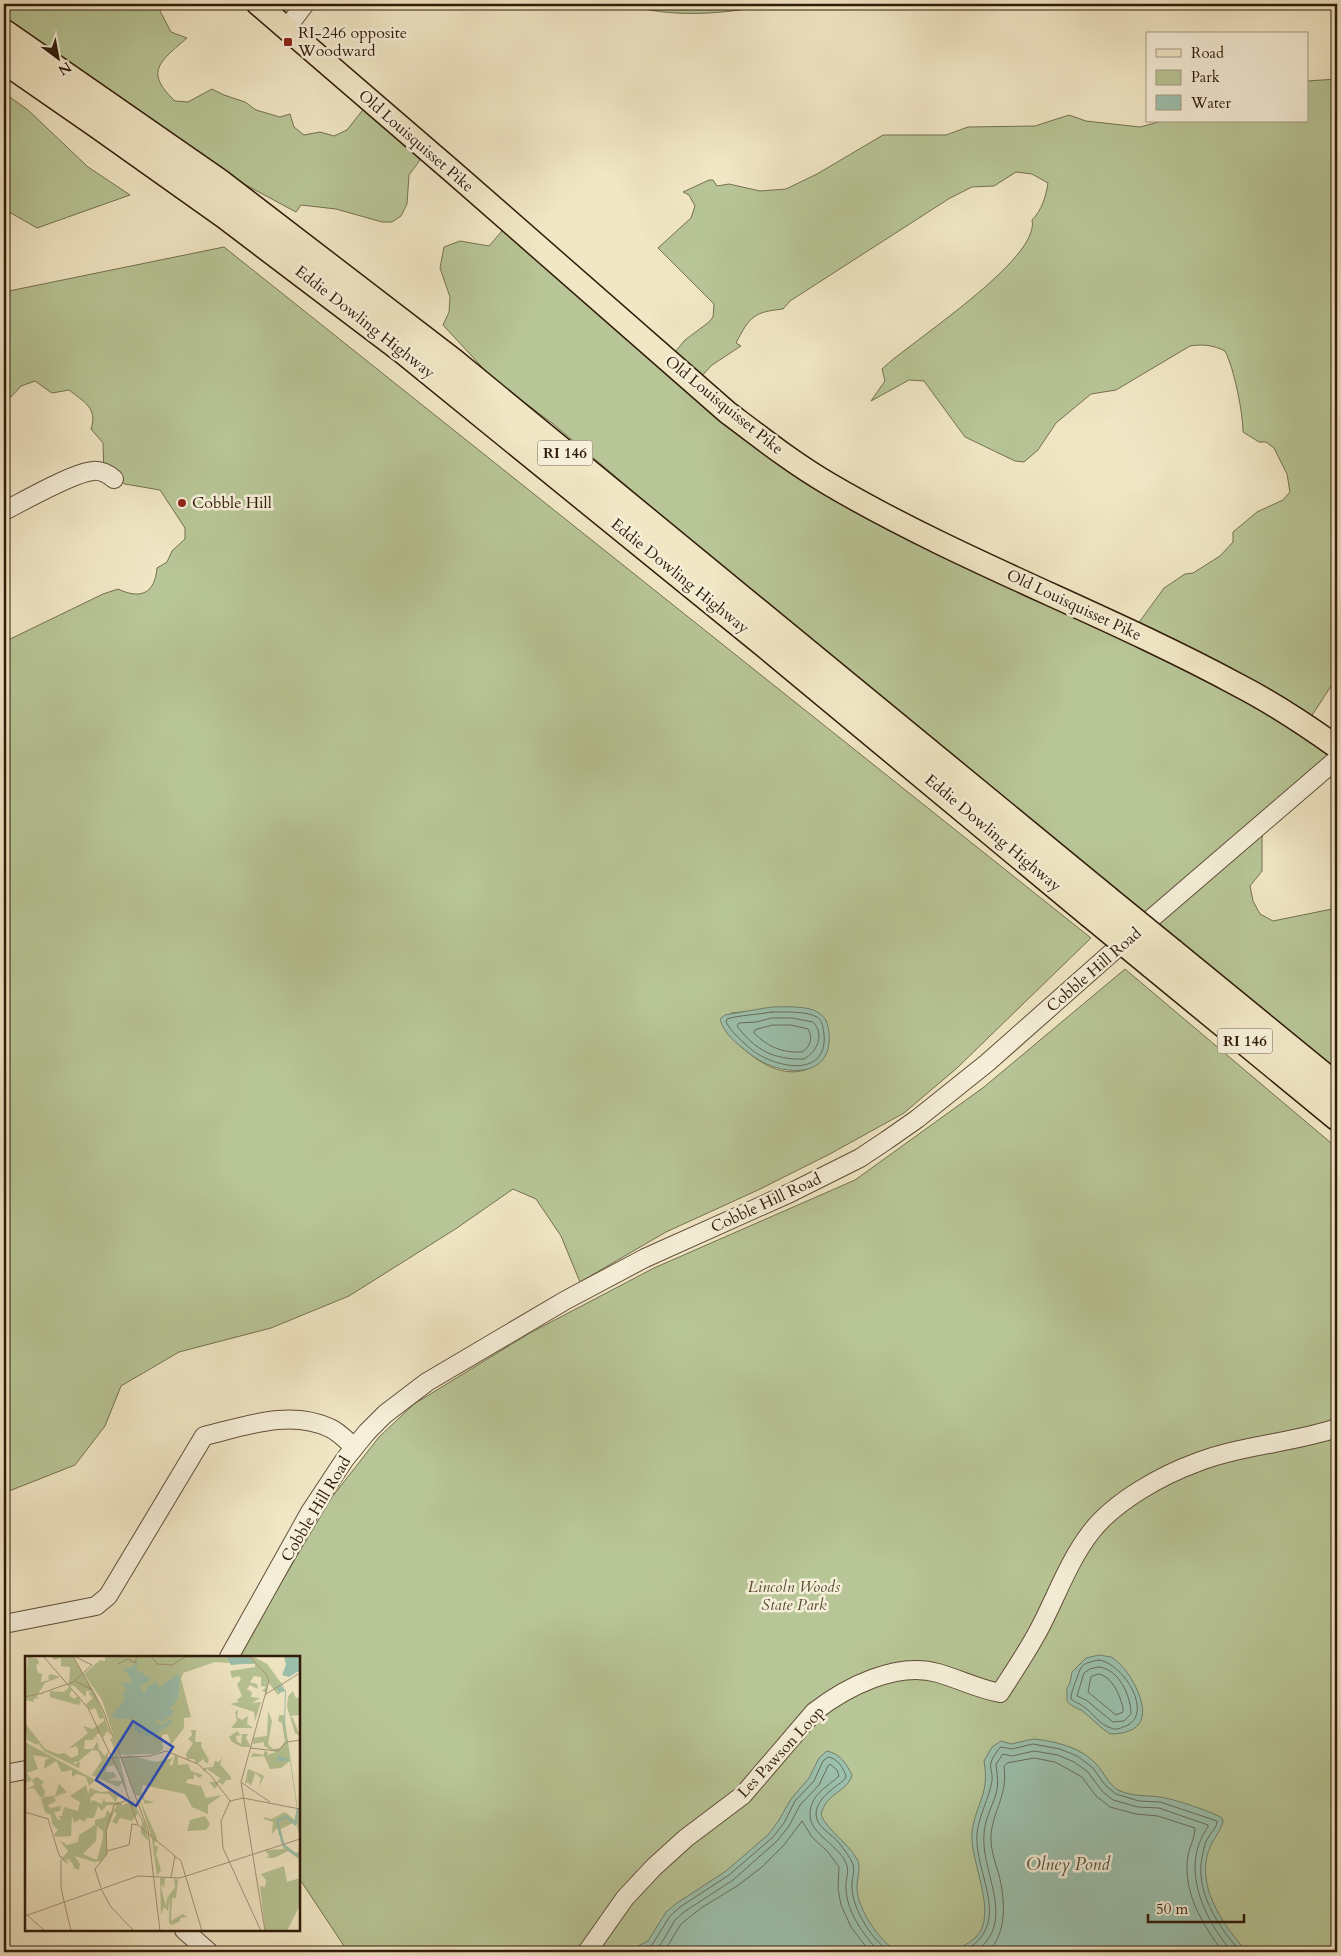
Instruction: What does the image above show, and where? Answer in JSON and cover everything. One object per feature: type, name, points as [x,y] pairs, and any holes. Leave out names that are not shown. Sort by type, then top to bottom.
[{"type":"highway","name":"Eddie Dowling Highway","points":[[4,33],[220,184],[452,360],[1162,959],[1337,1117]]},
{"type":"highway","name":"Eddie Dowling Highway","points":[[4,60],[226,216],[397,345],[767,646],[1099,906]]},
{"type":"highway","name":"Eddie Dowling Highway","points":[[1162,959],[1337,1087]]},
{"type":"main road","name":"Old Louisquisset Pike","points":[[258,4],[748,430],[794,462],[828,484],[911,528],[1240,686],[1337,747]]},
{"type":"street","points":[[286,29],[305,4]]},
{"type":"street","points":[[4,511],[66,481],[92,471],[107,474],[114,479]]},
{"type":"street","name":"Cobble Hill Road","points":[[230,1656],[327,1484],[367,1432],[413,1391],[566,1300],[645,1258],[797,1189],[860,1158],[887,1140],[917,1119],[987,1063],[1108,955],[1337,759]]},
{"type":"street","points":[[4,1624],[96,1606],[108,1596],[204,1436],[281,1419],[307,1419],[332,1429],[354,1447]]},
{"type":"street","name":"Les Pawson Loop","points":[[586,1952],[624,1898],[686,1838],[743,1795],[814,1712],[826,1703],[864,1682],[884,1674],[908,1671],[936,1672],[982,1689],[1000,1693],[1036,1635],[1066,1572],[1091,1532],[1111,1512],[1168,1474],[1198,1462],[1231,1451],[1292,1440],[1337,1428]]},
{"type":"street","points":[[4,1774],[25,1770]]},
{"type":"street","points":[[185,1931],[209,1952]]},
{"type":"green space","points":[[4,4],[161,4],[160,11],[171,32],[187,38],[163,60],[159,67],[160,82],[165,91],[175,101],[188,102],[212,89],[245,102],[256,110],[280,117],[290,114],[294,127],[304,135],[320,132],[334,136],[347,130],[369,102],[426,152],[409,175],[407,204],[401,216],[392,222],[382,222],[336,209],[301,205],[296,212],[244,184],[4,20]]},
{"type":"green space","points":[[625,4],[774,4],[718,12],[680,13],[661,12]]},
{"type":"green space","points":[[1337,79],[1337,677],[1305,726],[1331,760],[1264,825],[1262,871],[1250,886],[1253,901],[1260,914],[1273,921],[1337,908],[1337,1087],[1066,848],[800,632],[552,423],[493,379],[443,325],[449,312],[450,297],[440,268],[444,247],[460,241],[489,246],[509,223],[669,359],[685,340],[713,317],[714,304],[658,248],[691,218],[695,206],[689,195],[683,192],[709,180],[713,180],[717,186],[729,184],[760,191],[786,189],[817,174],[883,135],[946,135],[968,127],[1035,126],[1069,115],[1086,121],[1140,127],[1158,122],[1308,122],[1308,81]],"holes":[[[1016,172],[1032,174],[1048,183],[1045,198],[1032,220],[1029,236],[1016,256],[971,299],[882,369],[885,381],[871,401],[909,380],[924,381],[965,437],[1015,461],[1024,462],[1038,450],[1056,423],[1091,394],[1116,390],[1190,346],[1216,347],[1225,351],[1232,368],[1243,432],[1259,442],[1266,442],[1274,448],[1287,474],[1290,492],[1283,500],[1257,512],[1233,532],[1233,542],[1220,556],[1193,573],[1185,574],[1164,588],[1132,632],[751,433],[697,381],[712,365],[741,346],[736,343],[749,321],[754,317],[765,312],[783,309],[790,301],[950,198],[972,187],[994,186]]]},
{"type":"green space","points":[[4,93],[28,110],[88,167],[130,195],[37,228],[4,209]]},
{"type":"green space","points":[[224,247],[1091,938],[957,1068],[904,1113],[828,1155],[758,1190],[666,1232],[580,1282],[561,1236],[536,1199],[513,1189],[457,1228],[349,1296],[271,1328],[179,1352],[121,1386],[105,1426],[75,1465],[4,1493],[4,642],[103,594],[118,589],[140,594],[150,589],[156,577],[157,568],[167,562],[172,551],[185,539],[185,528],[160,490],[125,484],[104,473],[103,443],[91,429],[93,416],[91,411],[84,402],[69,390],[52,393],[35,381],[21,386],[11,397],[4,390],[4,292]],"holes":[[[754,1011],[820,1062],[807,1069],[794,1072],[769,1066],[757,1059],[726,1031],[731,1013]]]},
{"type":"green space","name":"Lincoln Woods State Park","points":[[1125,969],[1337,1148],[1337,1952],[348,1952],[300,1880],[300,1656],[238,1656],[332,1497],[379,1437],[414,1404],[530,1333],[654,1268],[855,1180],[984,1087]]},
{"type":"water","points":[[771,1007],[796,1007],[815,1010],[823,1017],[829,1032],[828,1048],[822,1060],[813,1067],[801,1070],[787,1070],[774,1067],[760,1061],[736,1042],[728,1034],[720,1019],[725,1015]]},
{"type":"water","points":[[1099,1655],[1111,1657],[1117,1661],[1124,1668],[1136,1687],[1142,1707],[1142,1717],[1139,1724],[1130,1731],[1110,1734],[1067,1701],[1067,1688],[1072,1672],[1086,1658]]},
{"type":"water","name":"Olney Pond","points":[[1033,1739],[1058,1743],[1083,1753],[1096,1764],[1118,1790],[1134,1795],[1174,1800],[1222,1818],[1223,1822],[1207,1856],[1207,1883],[1210,1896],[1216,1908],[1230,1932],[1247,1952],[952,1952],[975,1938],[982,1928],[985,1916],[982,1887],[972,1844],[974,1822],[984,1790],[984,1761],[992,1747],[1001,1741],[1011,1744]]},
{"type":"water","points":[[827,1751],[836,1754],[852,1775],[846,1786],[827,1802],[821,1815],[828,1826],[857,1859],[859,1866],[858,1897],[867,1919],[886,1943],[902,1952],[629,1952],[648,1941],[666,1912],[726,1871],[769,1834],[791,1799],[809,1778],[819,1758]]},
{"type":"place","name":"RI-246 opposite Woodward","points":[[288,42]]},
{"type":"place","name":"Cobble Hill","points":[[182,503]]}]
